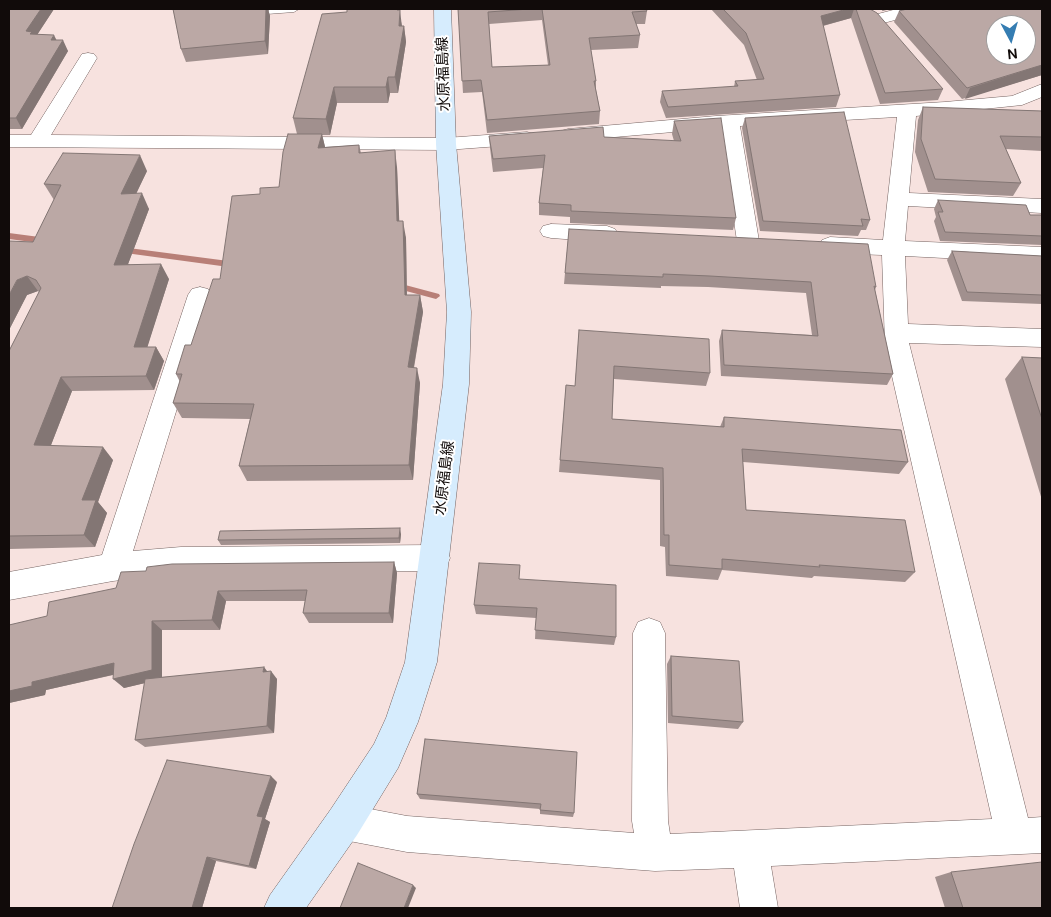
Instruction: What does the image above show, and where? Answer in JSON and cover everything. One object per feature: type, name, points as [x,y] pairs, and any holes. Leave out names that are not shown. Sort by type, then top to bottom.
[{"type":"main road","name":"水原福島線","points":[[283,908],[344,822],[386,756],[401,722],[421,662],[436,558],[456,384],[458,312],[446,144],[442,9]]},
{"type":"street","points":[[865,9],[880,19],[893,34]]},
{"type":"street","points":[[880,19],[915,9]]},
{"type":"street","points":[[37,141],[88,58]]},
{"type":"street","points":[[9,141],[446,144],[728,121],[907,111],[949,100],[1016,102],[1042,90]]},
{"type":"street","points":[[344,822],[407,834],[655,853],[1028,835],[897,345],[893,248],[907,111]]},
{"type":"street","points":[[728,121],[747,241]]},
{"type":"street","points":[[898,200],[1042,206]]},
{"type":"street","points":[[551,231],[630,235]]},
{"type":"street","points":[[806,244],[1042,255]]},
{"type":"street","points":[[113,567],[200,295]]},
{"type":"street","points":[[897,333],[1042,338]]},
{"type":"street","points":[[9,586],[113,567],[181,560],[238,558],[436,558]]},
{"type":"street","points":[[649,633],[650,821],[655,853]]},
{"type":"street","points":[[750,848],[759,908]]},
{"type":"lane","points":[[271,12],[294,9]]},
{"type":"building","points":[[9,9],[41,9],[26,31],[32,32],[30,34],[54,35],[51,40],[63,40],[16,118],[9,118]]},
{"type":"building","points":[[173,9],[266,9],[265,41],[181,49]]},
{"type":"building","points":[[347,9],[400,10],[399,26],[404,26],[395,77],[388,77],[386,87],[334,87],[326,119],[293,118],[322,14],[347,12]]},
{"type":"building","points":[[458,9],[529,9],[488,12],[492,67],[550,65],[542,9],[646,9],[647,11],[632,12],[640,35],[589,38],[600,111],[487,120],[481,80],[462,81]]},
{"type":"building","points":[[723,9],[847,9],[821,16],[840,95],[668,107],[662,91],[738,86],[735,81],[764,79],[746,33]]},
{"type":"building","points":[[856,9],[870,9],[877,13],[943,89],[885,93]]},
{"type":"building","points":[[907,9],[1042,9],[1042,65],[967,88],[899,11]]},
{"type":"building","points":[[923,107],[1042,111],[1042,137],[1000,136],[1021,183],[935,179],[921,139]]},
{"type":"building","points":[[844,112],[870,220],[861,219],[863,226],[763,221],[745,118]]},
{"type":"building","points":[[721,118],[736,218],[571,211],[571,205],[539,203],[545,155],[493,159],[489,136],[603,127],[604,137],[681,141],[674,121]]},
{"type":"building","points":[[288,134],[322,134],[318,148],[359,145],[359,153],[395,150],[397,221],[403,221],[405,295],[420,295],[408,367],[417,368],[409,465],[239,466],[254,404],[173,403],[182,374],[176,374],[185,345],[191,345],[213,279],[220,279],[232,196],[260,194],[260,188],[279,187],[283,152]]},
{"type":"building","points":[[63,153],[140,155],[121,194],[142,193],[114,265],[161,264],[134,347],[156,347],[146,376],[61,377],[34,445],[103,447],[82,500],[96,500],[84,535],[9,536],[9,351],[41,288],[36,280],[27,276],[17,280],[9,295],[9,241],[33,242],[61,185],[44,184]]},
{"type":"building","points":[[938,200],[1026,205],[1030,215],[1042,215],[1042,236],[945,232],[938,212],[943,212]]},
{"type":"building","points":[[569,229],[868,244],[876,287],[874,286],[893,374],[724,365],[722,330],[818,336],[811,282],[663,274],[663,277],[565,273]]},
{"type":"building","points":[[952,251],[1042,256],[1042,295],[967,292]]},
{"type":"building","points":[[579,330],[709,339],[710,373],[614,366],[612,419],[724,427],[724,417],[901,430],[908,462],[742,449],[746,510],[905,520],[915,572],[722,559],[722,569],[669,565],[669,535],[664,535],[663,468],[560,460],[566,385],[575,386]]},
{"type":"building","points":[[1022,357],[1042,358],[1042,419]]},
{"type":"building","points":[[400,528],[399,538],[218,540],[220,531]]},
{"type":"building","points":[[394,562],[389,613],[303,613],[307,590],[218,591],[212,620],[152,621],[152,670],[113,679],[114,663],[32,682],[32,686],[9,691],[9,625],[47,616],[49,602],[116,588],[121,572],[146,571],[147,567],[172,564]]},
{"type":"building","points":[[479,563],[520,565],[519,579],[616,585],[616,637],[535,630],[537,608],[474,605]]},
{"type":"building","points":[[671,656],[739,661],[743,722],[672,716]]},
{"type":"building","points":[[264,667],[263,672],[271,671],[267,726],[135,740],[145,679]]},
{"type":"building","points":[[425,739],[577,752],[574,813],[540,810],[541,804],[417,794]]},
{"type":"building","points":[[167,760],[271,776],[257,816],[263,817],[249,866],[207,857],[192,908],[112,908],[134,844]]},
{"type":"building","points":[[1042,862],[1042,908],[963,908],[951,872]]},
{"type":"building","points":[[358,863],[413,885],[404,908],[340,908]]},
{"type":"waterway","points":[[9,236],[47,241]]},
{"type":"waterway","points":[[121,250],[236,265]]},
{"type":"waterway","points":[[394,285],[436,296]]}]
